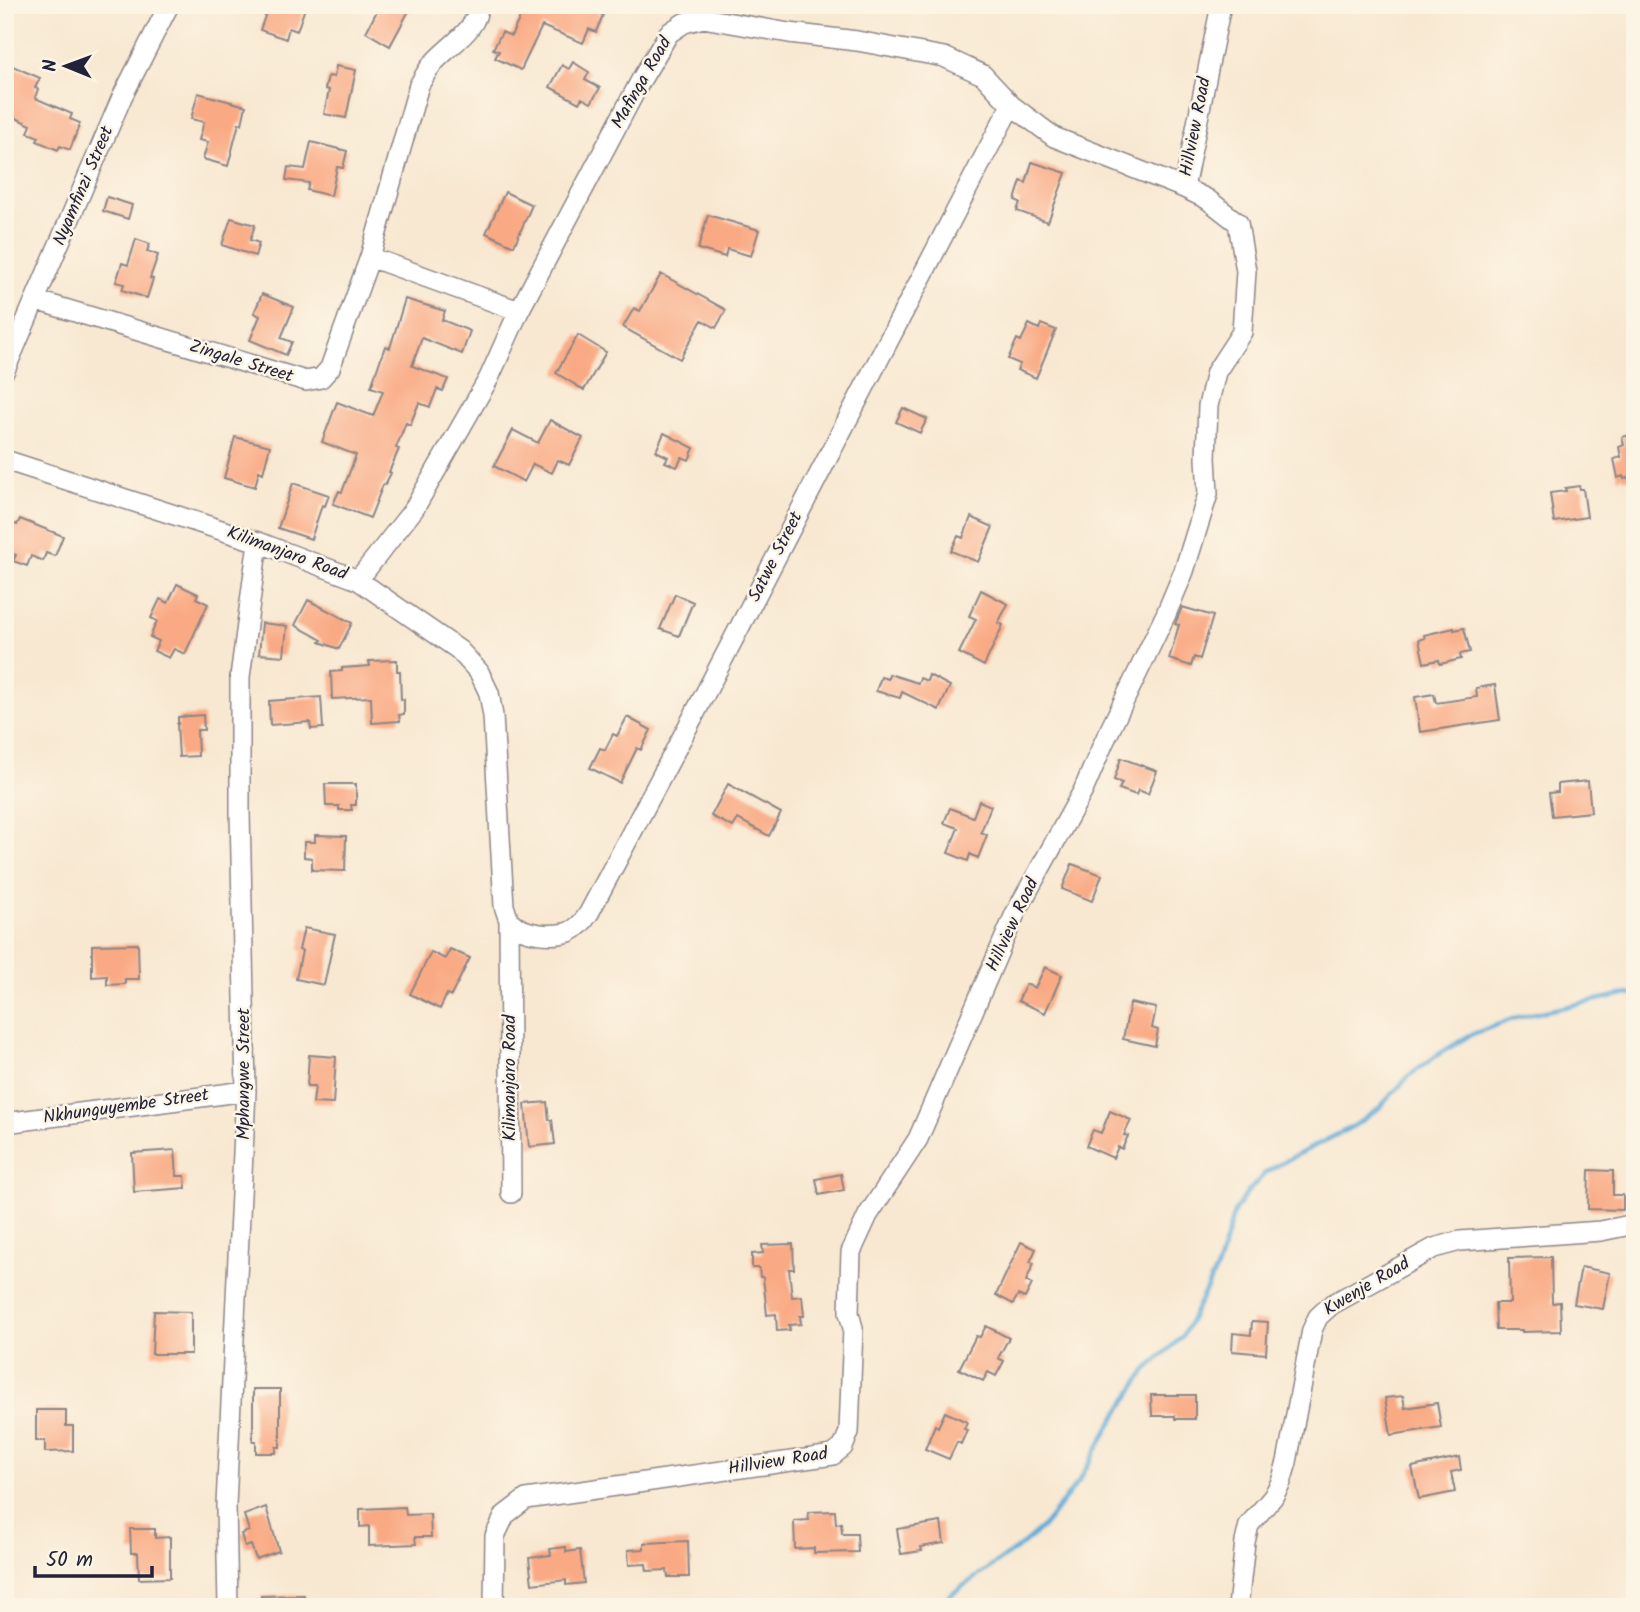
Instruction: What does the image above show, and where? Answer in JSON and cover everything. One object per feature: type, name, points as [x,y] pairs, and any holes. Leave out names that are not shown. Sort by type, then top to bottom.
[{"type":"street","name":"Nyamfinzi Street","points":[[5,370],[122,97],[169,5]]},
{"type":"street","name":"Zingale Street","points":[[35,300],[306,381],[321,378],[330,368],[370,257],[419,85],[431,65],[473,25],[479,10],[478,5]]},
{"type":"street","name":"Hillview Road","points":[[494,1607],[495,1536],[505,1515],[526,1499],[833,1455],[843,1447],[849,1432],[853,1328],[849,1313],[851,1252],[868,1215],[918,1139],[1015,914],[1083,791],[1166,614],[1184,571],[1208,494],[1208,407],[1216,372],[1242,332],[1246,271],[1238,223],[1207,199],[1184,188],[1221,5]]},
{"type":"street","name":"Mafinga Road","points":[[358,580],[414,509],[489,378],[519,311],[641,80],[669,33],[684,23],[703,18],[944,57],[983,75],[1011,105],[1054,137],[1184,188]]},
{"type":"street","name":"Satwe Street","points":[[506,913],[521,930],[540,934],[568,932],[580,925],[589,913],[1011,105]]},
{"type":"street","points":[[370,257],[519,311]]},
{"type":"street","name":"Kilimanjaro Road","points":[[5,460],[257,542],[358,580],[459,650],[479,672],[489,693],[493,716],[506,913],[511,1194]]},
{"type":"street","name":"Mphangwe Street","points":[[228,1607],[226,1505],[246,1091],[240,677],[257,542]]},
{"type":"street","name":"Nkhunguyembe Street","points":[[5,1123],[246,1091]]},
{"type":"street","name":"Kwenje Road","points":[[1238,1607],[1249,1525],[1273,1497],[1281,1482],[1312,1330],[1318,1317],[1331,1305],[1434,1248],[1460,1241],[1601,1231],[1635,1224]]},
{"type":"building","points":[[269,5],[297,5],[305,8],[297,31],[289,28],[286,39],[260,30]]},
{"type":"building","points":[[380,5],[412,5],[390,46],[366,32]]},
{"type":"building","points":[[526,5],[599,5],[596,12],[603,15],[596,32],[589,29],[583,43],[542,26],[521,70],[495,58],[499,51],[493,49],[502,32],[511,36]]},
{"type":"building","points":[[573,62],[589,72],[585,80],[600,88],[591,103],[582,98],[579,103],[550,87],[562,65],[569,69]]},
{"type":"building","points":[[10,65],[40,78],[35,88],[38,89],[35,98],[72,114],[70,119],[80,123],[70,150],[60,146],[58,150],[37,141],[39,137],[28,133],[31,125],[5,113],[5,74]]},
{"type":"building","points":[[336,66],[356,70],[346,118],[324,114],[329,90],[325,89],[328,76],[334,77]]},
{"type":"building","points":[[198,93],[246,106],[228,166],[203,159],[208,142],[199,140],[204,122],[191,119]]},
{"type":"building","points":[[311,142],[347,151],[343,168],[337,167],[331,196],[307,190],[309,183],[286,180],[288,167],[305,169]]},
{"type":"building","points":[[1032,162],[1066,173],[1048,222],[1017,211],[1020,202],[1015,200],[1021,181],[1026,183]]},
{"type":"building","points":[[505,192],[532,205],[514,246],[486,233]]},
{"type":"building","points":[[107,197],[132,205],[128,219],[103,211]]},
{"type":"building","points":[[708,215],[759,230],[751,256],[727,249],[725,257],[698,249]]},
{"type":"building","points":[[231,218],[255,225],[250,240],[259,243],[255,256],[222,245]]},
{"type":"building","points":[[136,239],[150,244],[147,251],[158,255],[147,298],[122,290],[124,284],[116,282],[122,263],[128,265]]},
{"type":"building","points":[[661,274],[726,310],[716,328],[702,320],[680,359],[623,327],[634,308],[640,311]]},
{"type":"building","points":[[262,294],[294,307],[281,338],[292,342],[286,355],[250,340],[260,316],[254,313]]},
{"type":"building","points":[[405,299],[445,311],[442,320],[470,331],[462,354],[422,338],[412,366],[448,379],[443,391],[437,389],[430,407],[419,403],[410,425],[406,423],[396,448],[399,449],[389,472],[391,473],[383,485],[370,518],[333,504],[339,491],[342,492],[356,455],[322,442],[337,402],[373,416],[383,391],[371,387],[385,346],[390,348]]},
{"type":"building","points":[[1029,324],[1039,329],[1041,324],[1056,330],[1036,378],[1017,370],[1020,364],[1008,359],[1017,339],[1021,341]]},
{"type":"building","points":[[578,335],[606,352],[584,390],[556,373]]},
{"type":"building","points":[[903,408],[927,419],[920,433],[896,422]]},
{"type":"building","points":[[550,420],[583,438],[569,465],[558,460],[552,473],[533,464],[524,482],[494,466],[513,430],[538,443]]},
{"type":"building","points":[[664,433],[694,448],[689,460],[682,457],[677,467],[665,462],[668,457],[656,451]]},
{"type":"building","points":[[1635,434],[1635,476],[1618,478],[1614,459],[1621,457],[1619,447],[1624,445],[1622,437]]},
{"type":"building","points":[[235,437],[270,446],[263,473],[259,471],[255,487],[224,478]]},
{"type":"building","points":[[293,483],[329,495],[325,506],[322,505],[311,539],[278,528]]},
{"type":"building","points":[[1579,486],[1583,489],[1587,517],[1554,522],[1550,493]]},
{"type":"building","points":[[971,517],[993,527],[978,562],[951,551],[958,536],[963,538]]},
{"type":"building","points":[[20,519],[63,536],[55,556],[46,553],[43,561],[31,556],[27,566],[13,561],[16,555],[5,551],[5,520],[17,525]]},
{"type":"building","points":[[177,584],[198,594],[196,598],[208,604],[185,654],[174,649],[169,658],[154,651],[159,641],[150,637],[157,621],[151,618],[160,599],[168,603]]},
{"type":"building","points":[[981,590],[1008,604],[998,623],[1003,625],[984,666],[959,653],[976,619],[969,616]]},
{"type":"building","points":[[675,594],[693,602],[679,636],[660,629]]},
{"type":"building","points":[[308,600],[352,623],[339,649],[320,642],[322,640],[295,625]]},
{"type":"building","points":[[1182,607],[1213,616],[1200,659],[1194,657],[1191,666],[1169,659],[1179,625],[1175,624]]},
{"type":"building","points":[[262,623],[287,626],[284,656],[259,654]]},
{"type":"building","points":[[1464,628],[1470,652],[1460,654],[1461,659],[1440,664],[1439,660],[1424,663],[1419,640],[1425,638],[1424,635]]},
{"type":"building","points":[[397,660],[401,700],[404,699],[404,714],[399,715],[400,721],[372,723],[371,697],[332,699],[331,672],[342,671],[342,668],[370,666],[369,661]]},
{"type":"building","points":[[889,674],[918,683],[920,678],[927,681],[929,675],[950,686],[939,710],[902,692],[900,698],[876,691],[881,677],[888,679]]},
{"type":"building","points":[[1495,685],[1500,720],[1420,732],[1415,697],[1434,694],[1436,703],[1477,697],[1476,688]]},
{"type":"building","points":[[321,697],[323,728],[311,729],[310,722],[270,725],[269,701]]},
{"type":"building","points":[[203,715],[204,730],[197,730],[198,756],[179,757],[178,717]]},
{"type":"building","points":[[627,717],[651,730],[641,750],[637,748],[620,783],[590,768],[600,748],[605,750],[613,734],[617,736]]},
{"type":"building","points":[[1121,758],[1157,771],[1148,794],[1138,790],[1136,795],[1119,789],[1122,783],[1114,780]]},
{"type":"building","points":[[1588,781],[1591,812],[1552,816],[1549,793],[1558,792],[1558,784]]},
{"type":"building","points":[[325,784],[356,784],[356,805],[351,805],[352,810],[326,806]]},
{"type":"building","points":[[728,784],[781,813],[769,836],[738,819],[733,827],[711,816]]},
{"type":"building","points":[[979,801],[991,806],[981,832],[987,835],[978,858],[970,854],[968,861],[948,853],[958,828],[944,823],[950,808],[973,817]]},
{"type":"building","points":[[315,835],[346,836],[345,871],[312,870],[312,858],[304,857],[304,842],[315,842]]},
{"type":"building","points":[[1072,864],[1102,875],[1092,901],[1062,889]]},
{"type":"building","points":[[304,928],[335,934],[324,985],[296,979]]},
{"type":"building","points":[[138,944],[139,979],[125,979],[125,984],[107,985],[107,976],[92,977],[92,945]]},
{"type":"building","points":[[450,949],[470,958],[451,996],[447,994],[440,1009],[410,994],[431,952],[445,959]]},
{"type":"building","points":[[1045,967],[1062,975],[1045,1013],[1018,1001],[1026,984],[1035,988]]},
{"type":"building","points":[[1130,1003],[1156,1008],[1152,1028],[1158,1030],[1155,1046],[1123,1039]]},
{"type":"building","points":[[309,1055],[336,1057],[333,1104],[313,1103],[315,1086],[307,1086]]},
{"type":"building","points":[[547,1102],[555,1144],[529,1147],[525,1104]]},
{"type":"building","points":[[1110,1111],[1131,1120],[1124,1135],[1128,1136],[1122,1149],[1118,1147],[1113,1158],[1086,1146],[1093,1130],[1101,1133]]},
{"type":"building","points":[[175,1150],[177,1176],[185,1176],[186,1188],[134,1192],[132,1153]]},
{"type":"building","points":[[1589,1170],[1613,1171],[1613,1195],[1623,1195],[1623,1210],[1588,1209]]},
{"type":"building","points":[[841,1174],[844,1190],[819,1195],[816,1179]]},
{"type":"building","points":[[1021,1242],[1036,1249],[1030,1262],[1034,1263],[1026,1281],[1032,1284],[1025,1298],[1018,1295],[1013,1304],[996,1295]]},
{"type":"building","points":[[793,1244],[794,1269],[789,1269],[792,1297],[802,1296],[804,1316],[800,1316],[801,1324],[789,1325],[790,1330],[777,1331],[776,1314],[767,1315],[763,1277],[760,1277],[759,1268],[752,1268],[752,1254],[763,1253],[762,1245]]},
{"type":"building","points":[[1551,1257],[1552,1303],[1560,1302],[1561,1331],[1496,1330],[1495,1303],[1510,1303],[1509,1258]]},
{"type":"building","points":[[1581,1267],[1610,1273],[1603,1309],[1574,1304]]},
{"type":"building","points":[[154,1311],[191,1312],[191,1354],[152,1354]]},
{"type":"building","points":[[1252,1321],[1268,1322],[1266,1354],[1232,1351],[1233,1333],[1251,1335]]},
{"type":"building","points":[[986,1326],[1009,1338],[998,1358],[1004,1361],[996,1376],[988,1372],[983,1381],[959,1369],[976,1336],[980,1337]]},
{"type":"building","points":[[253,1389],[280,1389],[280,1447],[276,1447],[276,1453],[256,1453],[256,1441],[253,1441]]},
{"type":"building","points":[[1151,1395],[1195,1395],[1195,1419],[1152,1416]]},
{"type":"building","points":[[1403,1396],[1405,1408],[1437,1403],[1441,1427],[1391,1435],[1385,1398]]},
{"type":"building","points":[[36,1410],[66,1410],[66,1426],[73,1426],[73,1451],[45,1452],[45,1441],[36,1441]]},
{"type":"building","points":[[945,1412],[967,1422],[964,1429],[967,1430],[961,1444],[957,1442],[949,1459],[925,1449],[935,1425],[938,1427]]},
{"type":"building","points":[[1459,1457],[1461,1470],[1451,1472],[1455,1492],[1419,1499],[1412,1467]]},
{"type":"building","points":[[266,1507],[279,1551],[256,1559],[251,1545],[245,1547],[241,1534],[249,1531],[244,1515]]},
{"type":"building","points":[[405,1507],[406,1515],[430,1514],[431,1537],[415,1537],[416,1544],[369,1546],[369,1526],[360,1527],[360,1509]]},
{"type":"building","points":[[835,1511],[836,1524],[841,1523],[842,1534],[857,1534],[858,1552],[814,1553],[814,1548],[795,1549],[794,1521],[809,1520],[808,1512]]},
{"type":"building","points":[[941,1522],[944,1543],[921,1547],[922,1551],[901,1554],[897,1529]]},
{"type":"building","points":[[130,1529],[155,1529],[155,1538],[170,1537],[170,1578],[139,1579],[138,1553],[131,1553]]},
{"type":"building","points":[[688,1541],[689,1577],[668,1577],[667,1570],[647,1571],[646,1564],[629,1565],[628,1550],[644,1549],[644,1543]]},
{"type":"building","points":[[566,1547],[566,1552],[580,1550],[584,1583],[566,1585],[566,1580],[532,1584],[529,1558],[551,1555],[550,1549]]},
{"type":"building","points":[[304,1595],[305,1607],[261,1607],[261,1596]]},
{"type":"waterway","points":[[940,1607],[946,1598],[1022,1545],[1043,1527],[1079,1481],[1146,1370],[1182,1337],[1218,1266],[1234,1212],[1265,1173],[1354,1126],[1378,1109],[1410,1075],[1470,1035],[1518,1017],[1635,994]]}]
